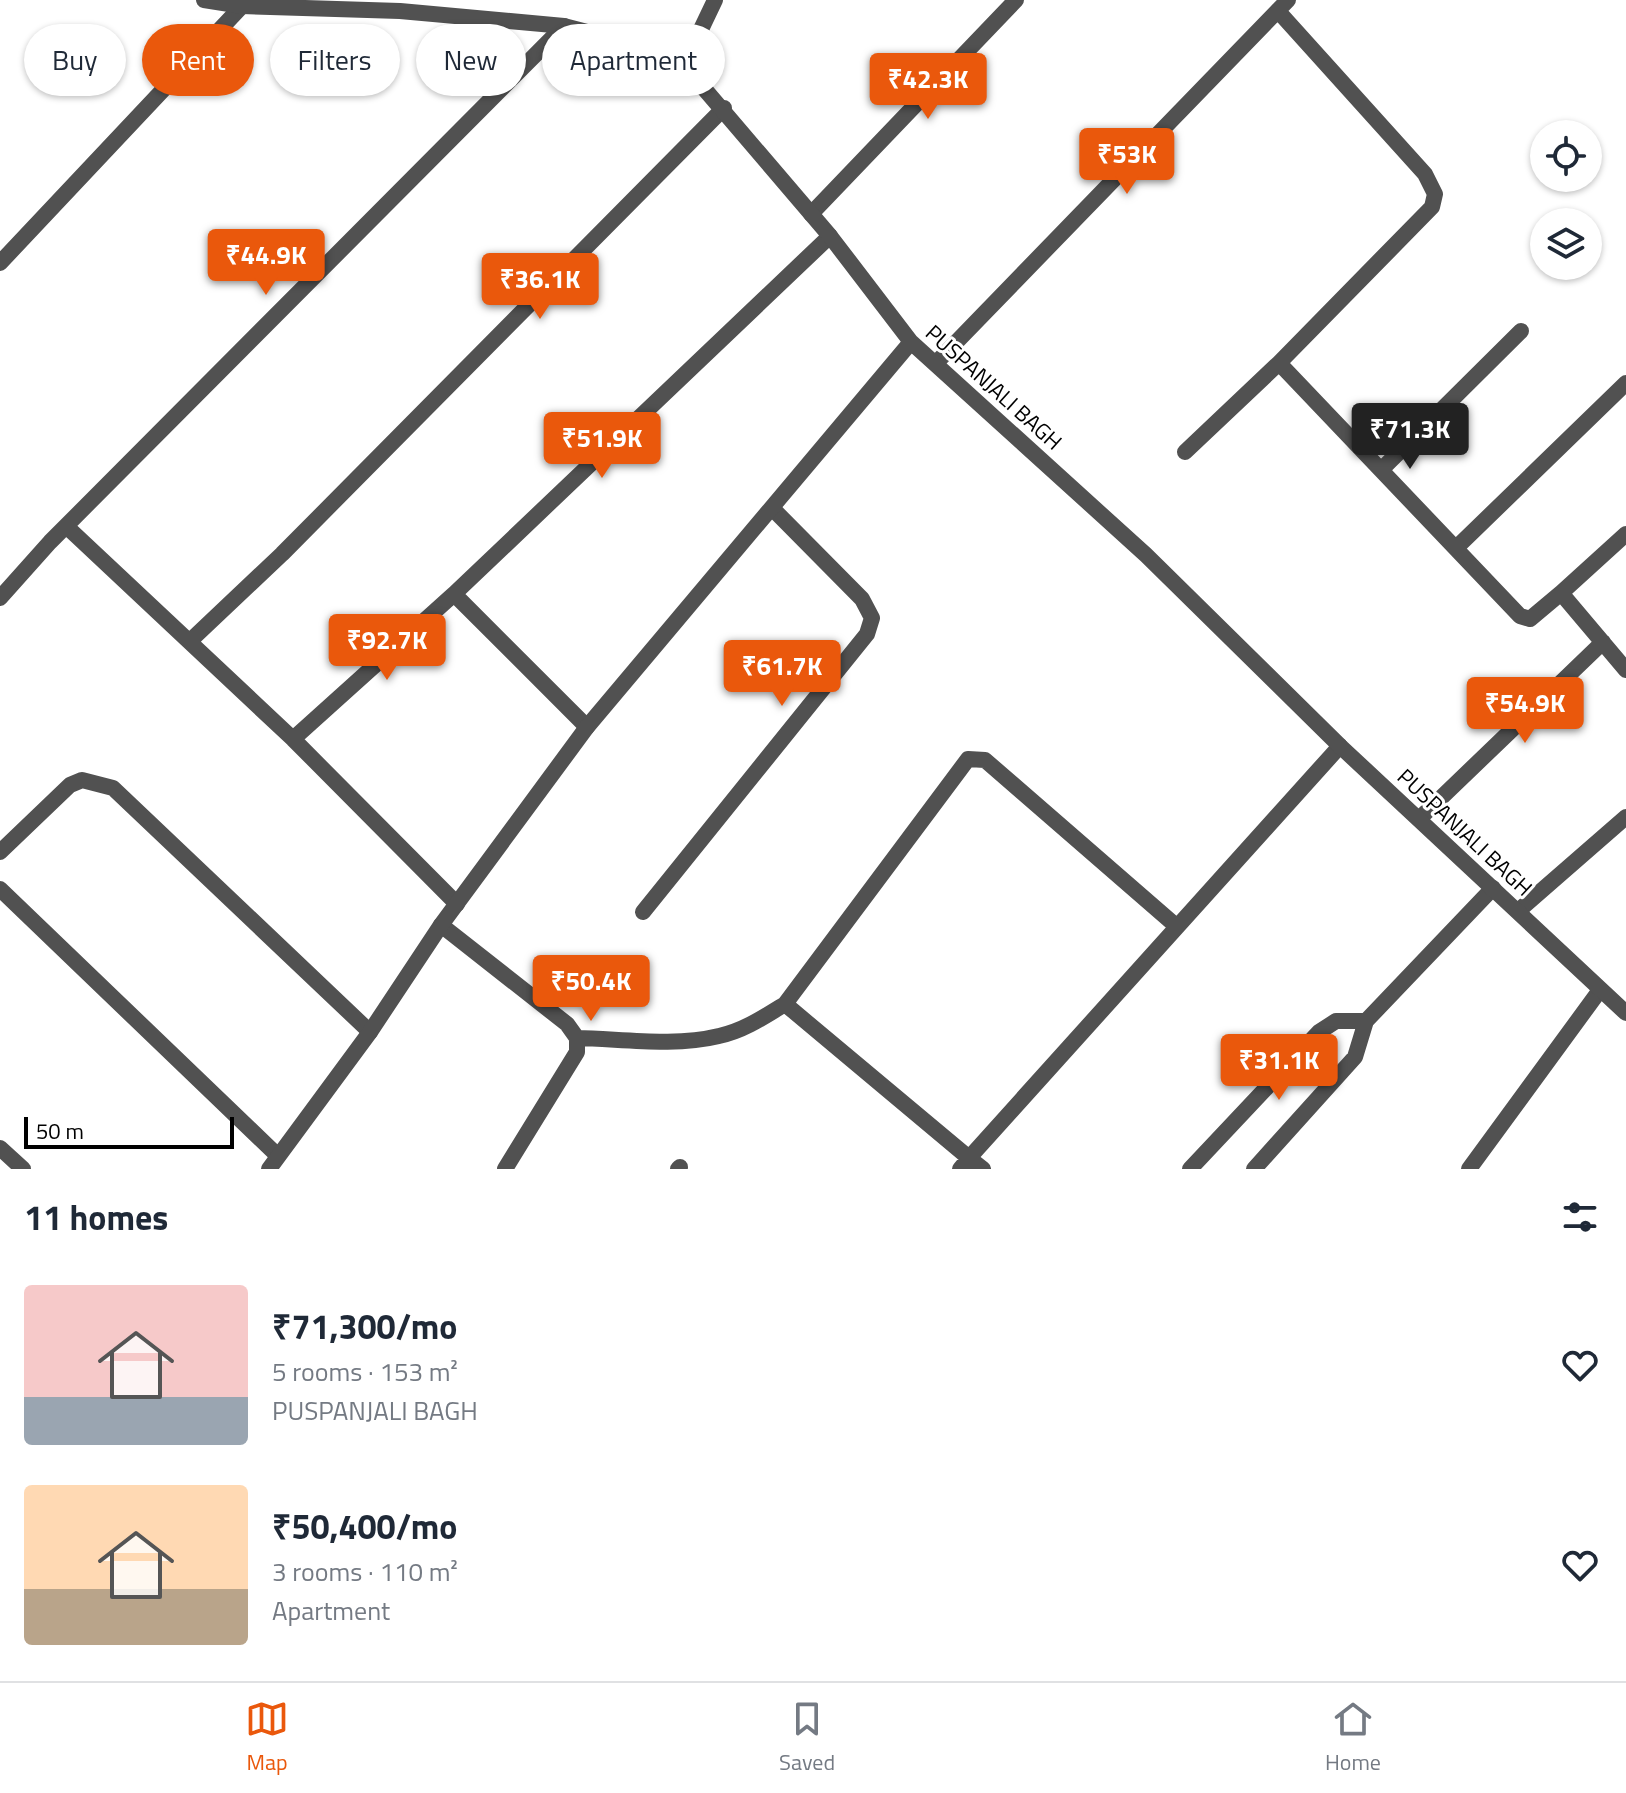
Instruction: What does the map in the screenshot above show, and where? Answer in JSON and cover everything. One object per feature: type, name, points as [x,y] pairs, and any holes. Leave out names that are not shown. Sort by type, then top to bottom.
[{"type":"street","name":"PUSPANJALI BAGH","points":[[204,0],[242,6],[400,11],[542,24]]},
{"type":"street","points":[[704,24],[715,0]]},
{"type":"street","points":[[811,214],[1016,0]]},
{"type":"street","points":[[936,363],[1283,5],[1425,174],[1435,194],[1432,207],[1279,363],[1185,452]]},
{"type":"street","points":[[0,263],[242,6]]},
{"type":"street","points":[[0,598],[66,526],[542,48]]},
{"type":"street","name":"PUSPANJALI BAGH","points":[[713,96],[830,236],[911,342],[1146,555],[1340,746],[1626,1013]]},
{"type":"street","points":[[190,641],[282,554],[724,108]]},
{"type":"street","points":[[293,739],[454,594],[830,236]]},
{"type":"street","points":[[1381,470],[1521,331]]},
{"type":"street","points":[[0,889],[273,1163],[370,1032],[441,925],[587,727],[911,342]]},
{"type":"street","points":[[1279,363],[1525,619],[1561,593],[1626,534]]},
{"type":"street","points":[[1456,548],[1626,383]]},
{"type":"street","points":[[643,912],[867,634],[872,618],[862,599],[772,508]]},
{"type":"street","points":[[66,526],[293,739],[457,904]]},
{"type":"street","points":[[1561,593],[1626,670]]},
{"type":"street","points":[[454,594],[587,727]]},
{"type":"street","points":[[1419,819],[1603,642]]},
{"type":"street","points":[[785,1004],[971,1165],[1175,925],[1340,746]]},
{"type":"street","points":[[577,1038],[688,1041],[720,1036],[749,1026],[785,1004],[968,759],[976,757],[985,760],[1175,925]]},
{"type":"street","points":[[0,852],[70,785],[82,780],[113,788],[370,1032]]},
{"type":"street","points":[[1518,911],[1626,817]]},
{"type":"street","points":[[1254,1169],[1355,1057],[1366,1021],[1493,888]]},
{"type":"street","points":[[441,925],[567,1024],[577,1038],[577,1052],[505,1169]]},
{"type":"street","points":[[1469,1169],[1600,990]]},
{"type":"street","points":[[1190,1169],[1319,1032],[1336,1021],[1366,1021]]},
{"type":"street","points":[[3,1158],[23,1169]]}]
